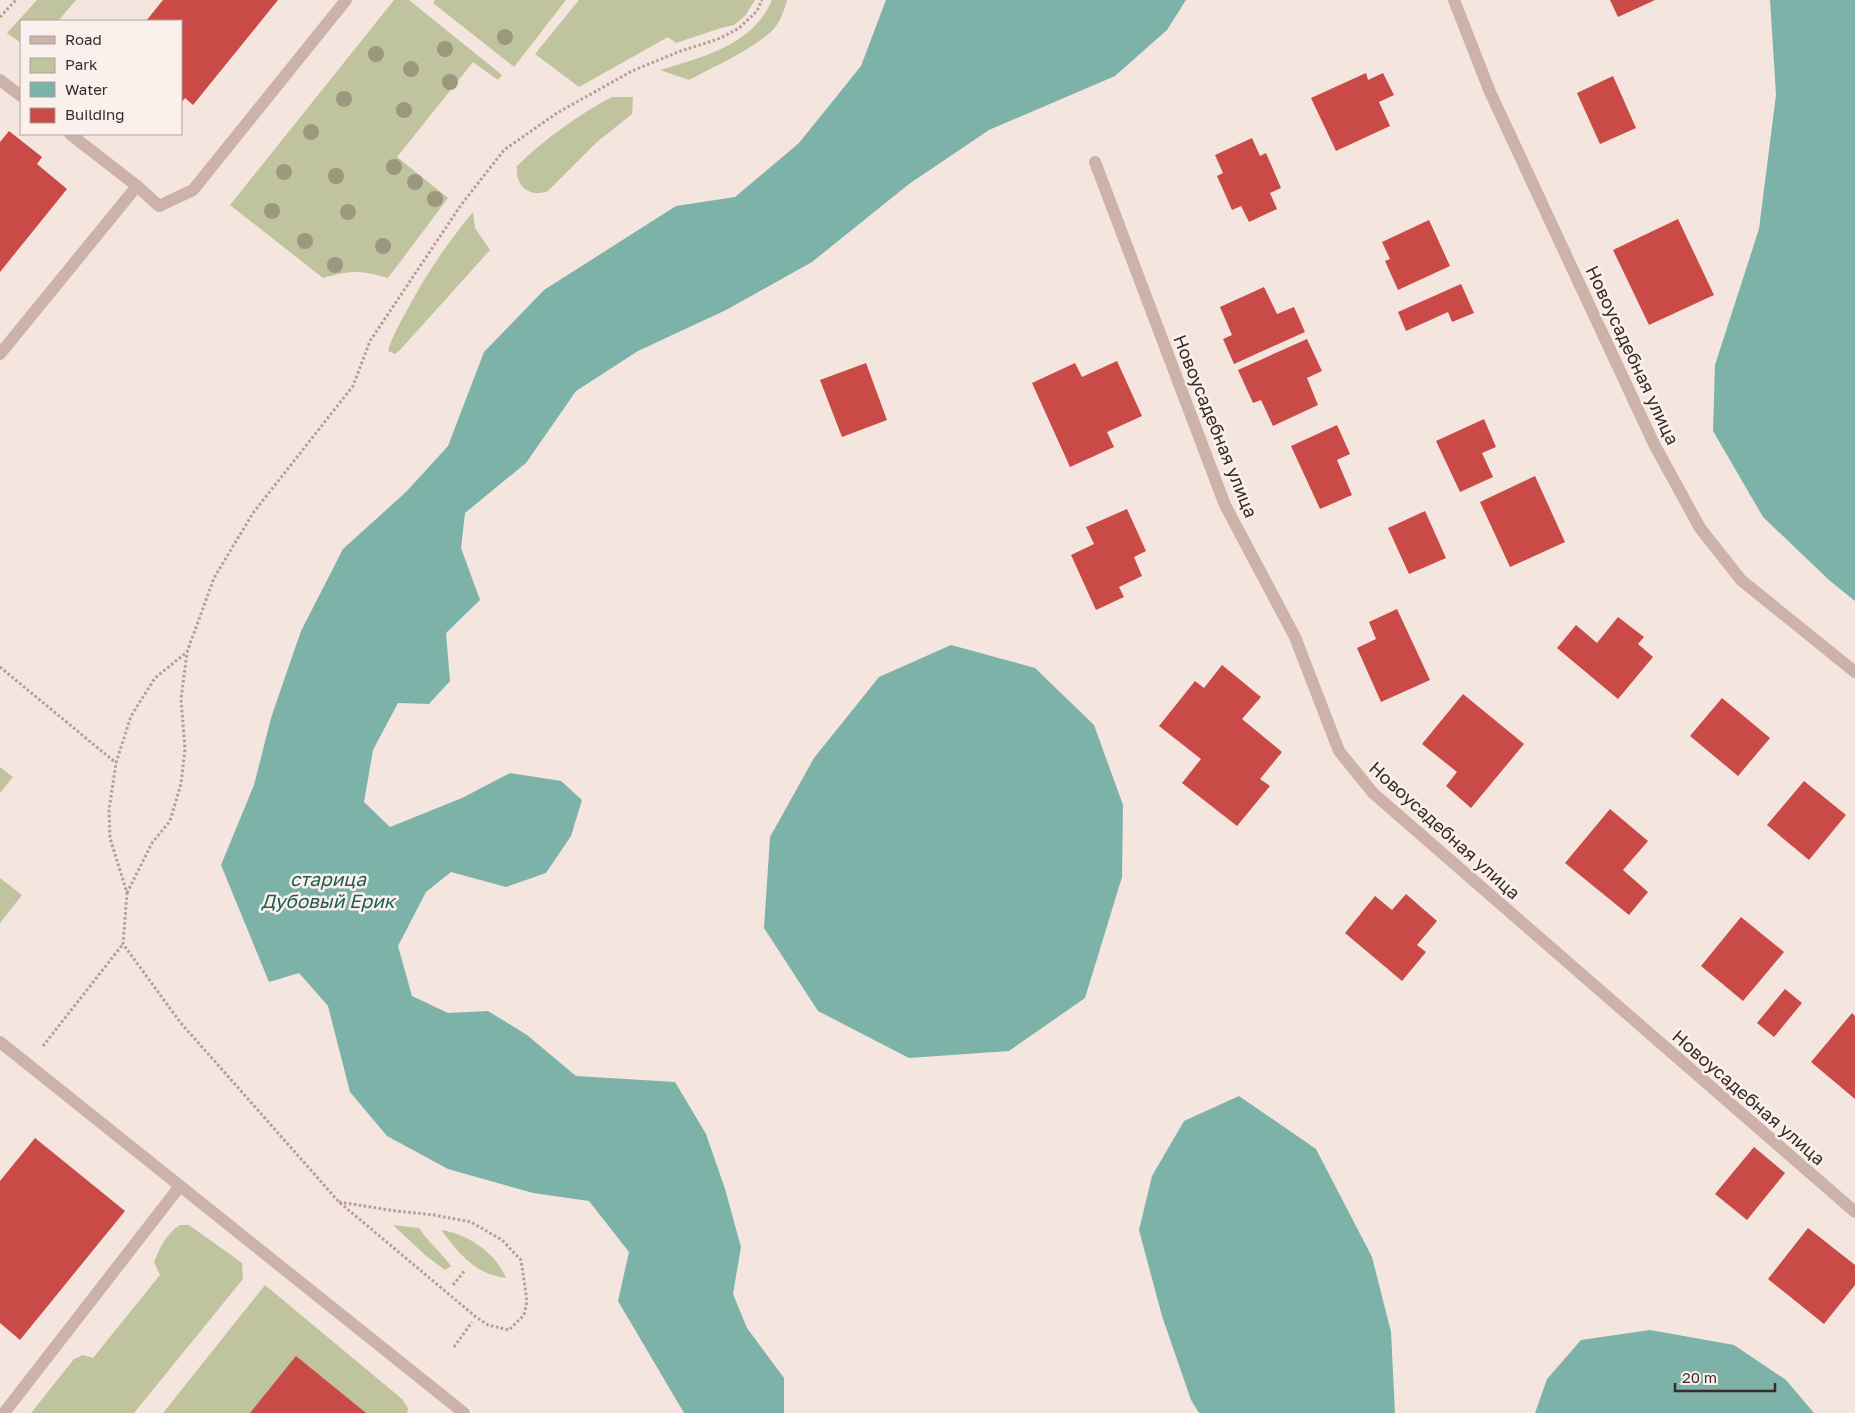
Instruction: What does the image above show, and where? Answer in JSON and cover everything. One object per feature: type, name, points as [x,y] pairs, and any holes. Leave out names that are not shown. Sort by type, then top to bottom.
[{"type":"street","points":[[71,135],[137,186],[159,206],[193,190],[346,0]]},
{"type":"street","name":"Новоусадебная улица","points":[[1454,0],[1490,92],[1654,444],[1700,528],[1741,580],[1855,672]]},
{"type":"street","points":[[0,80],[20,95]]},
{"type":"street","name":"Новоусадебная улица","points":[[1095,162],[1225,505],[1295,637],[1339,751],[1372,793],[1855,1212]]},
{"type":"street","points":[[0,354],[137,186]]},
{"type":"street","points":[[0,1042],[455,1410]]},
{"type":"street","points":[[4,1413],[180,1186]]},
{"type":"path","points":[[0,17],[16,0]]},
{"type":"path","points":[[127,893],[152,843],[170,821],[182,784],[185,749],[181,699],[187,652],[214,578],[253,513],[353,386],[370,341],[461,204],[504,150],[557,113],[632,72],[678,52],[721,38],[739,28],[756,11],[762,0]]},
{"type":"path","points":[[28,1065],[123,944],[127,893],[110,838],[109,810],[116,763],[131,716],[155,678],[187,652]]},
{"type":"path","points":[[0,667],[116,763]]},
{"type":"path","points":[[123,944],[180,1022],[338,1202],[488,1325],[509,1330],[524,1315],[527,1301],[520,1260],[502,1240],[471,1222],[338,1202]]},
{"type":"path","points":[[453,1285],[465,1270]]},
{"type":"path","points":[[454,1347],[472,1322]]},
{"type":"green space","points":[[37,0],[76,0],[59,20],[20,20],[20,42],[7,33]]},
{"type":"green space","points":[[394,0],[409,0],[502,75],[498,80],[473,62],[397,157],[448,198],[388,278],[356,272],[323,278],[230,205]]},
{"type":"green space","points":[[435,0],[566,0],[514,67],[433,3]]},
{"type":"green space","points":[[579,0],[755,0],[745,16],[734,25],[676,43],[668,37],[579,87],[535,54]]},
{"type":"green space","points":[[772,0],[787,0],[777,24],[763,39],[732,58],[689,80],[660,70],[709,54],[740,38],[753,28]]},
{"type":"green space","points":[[612,97],[633,97],[632,114],[597,142],[548,191],[535,193],[525,189],[518,179],[517,166],[562,128]]},
{"type":"green space","points":[[473,212],[475,228],[490,250],[400,350],[395,354],[388,351],[396,331],[421,286],[445,248]]},
{"type":"green space","points":[[0,767],[13,777],[0,793]]},
{"type":"green space","points":[[0,878],[22,895],[0,923]]},
{"type":"green space","points":[[180,1225],[189,1225],[242,1263],[243,1279],[134,1413],[31,1413],[74,1359],[83,1355],[93,1358],[160,1275],[154,1262],[164,1241]]},
{"type":"green space","points":[[393,1225],[419,1228],[451,1266],[445,1270],[425,1255]]},
{"type":"green space","points":[[441,1230],[471,1240],[480,1246],[495,1261],[506,1278],[485,1272],[469,1262]]},
{"type":"green space","points":[[265,1285],[402,1399],[408,1408],[407,1413],[163,1413]]},
{"type":"water","name":"старица Дубовый Ерик","points":[[886,0],[1186,0],[1167,30],[1115,76],[989,130],[909,184],[812,262],[726,310],[638,351],[576,391],[526,463],[465,513],[461,548],[480,600],[446,633],[450,681],[429,704],[398,703],[373,750],[364,802],[390,827],[462,798],[510,773],[561,781],[582,800],[571,836],[546,873],[506,887],[451,872],[426,892],[398,946],[412,996],[448,1013],[488,1011],[527,1035],[576,1076],[675,1082],[706,1134],[725,1189],[741,1247],[733,1294],[747,1328],[784,1378],[784,1413],[684,1413],[618,1301],[629,1252],[589,1201],[533,1193],[448,1169],[387,1136],[350,1092],[328,1006],[299,973],[269,982],[221,865],[254,785],[271,718],[301,631],[343,549],[406,492],[448,446],[484,352],[544,290],[676,206],[735,197],[799,143],[861,66]]},
{"type":"water","points":[[1770,0],[1855,0],[1855,601],[1829,580],[1763,517],[1713,431],[1715,365],[1759,229],[1776,95]]},
{"type":"water","points":[[951,645],[1035,668],[1094,725],[1123,805],[1122,877],[1085,998],[1009,1051],[909,1058],[818,1011],[764,928],[770,837],[814,758],[879,677]]},
{"type":"water","points":[[1239,1096],[1316,1149],[1372,1257],[1391,1332],[1395,1413],[1199,1413],[1191,1400],[1162,1316],[1139,1230],[1152,1176],[1184,1121]]},
{"type":"water","points":[[1650,1330],[1734,1345],[1786,1380],[1814,1413],[1535,1413],[1547,1379],[1581,1340]]},
{"type":"building","points":[[163,0],[278,0],[193,105],[185,98],[182,102],[182,20],[147,20]]},
{"type":"building","points":[[1610,0],[1655,0],[1618,17]]},
{"type":"building","points":[[1366,73],[1368,80],[1383,73],[1394,95],[1379,102],[1390,126],[1336,151],[1311,98]]},
{"type":"building","points":[[1613,76],[1636,128],[1600,144],[1577,93]]},
{"type":"building","points":[[9,131],[42,157],[37,164],[67,189],[0,272],[0,142]]},
{"type":"building","points":[[1252,138],[1260,156],[1266,153],[1281,188],[1270,193],[1277,209],[1249,222],[1241,206],[1232,210],[1217,176],[1223,173],[1215,155]]},
{"type":"building","points":[[1678,219],[1714,295],[1649,325],[1613,250]]},
{"type":"building","points":[[1429,220],[1450,266],[1398,290],[1385,261],[1390,259],[1382,242]]},
{"type":"building","points":[[1461,284],[1474,313],[1452,322],[1448,312],[1406,331],[1398,312]]},
{"type":"building","points":[[1264,287],[1277,314],[1294,307],[1305,332],[1234,364],[1223,339],[1232,335],[1220,307]]},
{"type":"building","points":[[1307,339],[1322,371],[1307,378],[1318,405],[1273,426],[1261,400],[1253,403],[1238,370]]},
{"type":"building","points":[[1117,361],[1142,416],[1107,432],[1114,447],[1070,467],[1032,383],[1075,363],[1082,377]]},
{"type":"building","points":[[866,363],[887,420],[842,437],[820,380]]},
{"type":"building","points":[[1484,419],[1496,447],[1482,453],[1493,477],[1460,492],[1436,441]]},
{"type":"building","points":[[1337,425],[1350,454],[1337,460],[1352,495],[1320,509],[1291,446]]},
{"type":"building","points":[[1535,476],[1565,542],[1510,567],[1480,502]]},
{"type":"building","points":[[1127,509],[1146,551],[1134,557],[1142,576],[1119,587],[1124,597],[1096,610],[1071,555],[1094,544],[1086,527]]},
{"type":"building","points":[[1425,511],[1446,558],[1409,574],[1388,528]]},
{"type":"building","points":[[1397,609],[1430,680],[1381,702],[1357,648],[1376,639],[1369,622]]},
{"type":"building","points":[[1618,617],[1644,637],[1638,644],[1653,657],[1618,699],[1557,648],[1576,625],[1597,643]]},
{"type":"building","points":[[1222,665],[1261,697],[1242,719],[1282,752],[1260,779],[1270,786],[1237,826],[1182,783],[1201,759],[1159,726],[1195,681],[1204,688]]},
{"type":"building","points":[[1463,694],[1524,744],[1471,808],[1446,786],[1457,772],[1422,744]]},
{"type":"building","points":[[1722,698],[1770,738],[1738,776],[1690,736]]},
{"type":"building","points":[[1804,781],[1846,815],[1809,860],[1767,825]]},
{"type":"building","points":[[1610,809],[1648,841],[1623,870],[1648,892],[1629,915],[1565,863]]},
{"type":"building","points":[[1406,894],[1437,921],[1417,945],[1426,952],[1402,981],[1345,933],[1375,896],[1392,910]]},
{"type":"building","points":[[1741,917],[1784,952],[1743,1001],[1701,966]]},
{"type":"building","points":[[1785,989],[1802,1003],[1774,1037],[1757,1023]]},
{"type":"building","points":[[1852,1013],[1855,1016],[1855,1099],[1811,1062]]},
{"type":"building","points":[[35,1138],[125,1211],[20,1340],[0,1323],[0,1181]]},
{"type":"building","points":[[1754,1147],[1785,1173],[1747,1220],[1715,1194]]},
{"type":"building","points":[[1808,1228],[1855,1265],[1855,1285],[1824,1324],[1768,1279]]},
{"type":"building","points":[[296,1356],[366,1413],[250,1413]]}]
